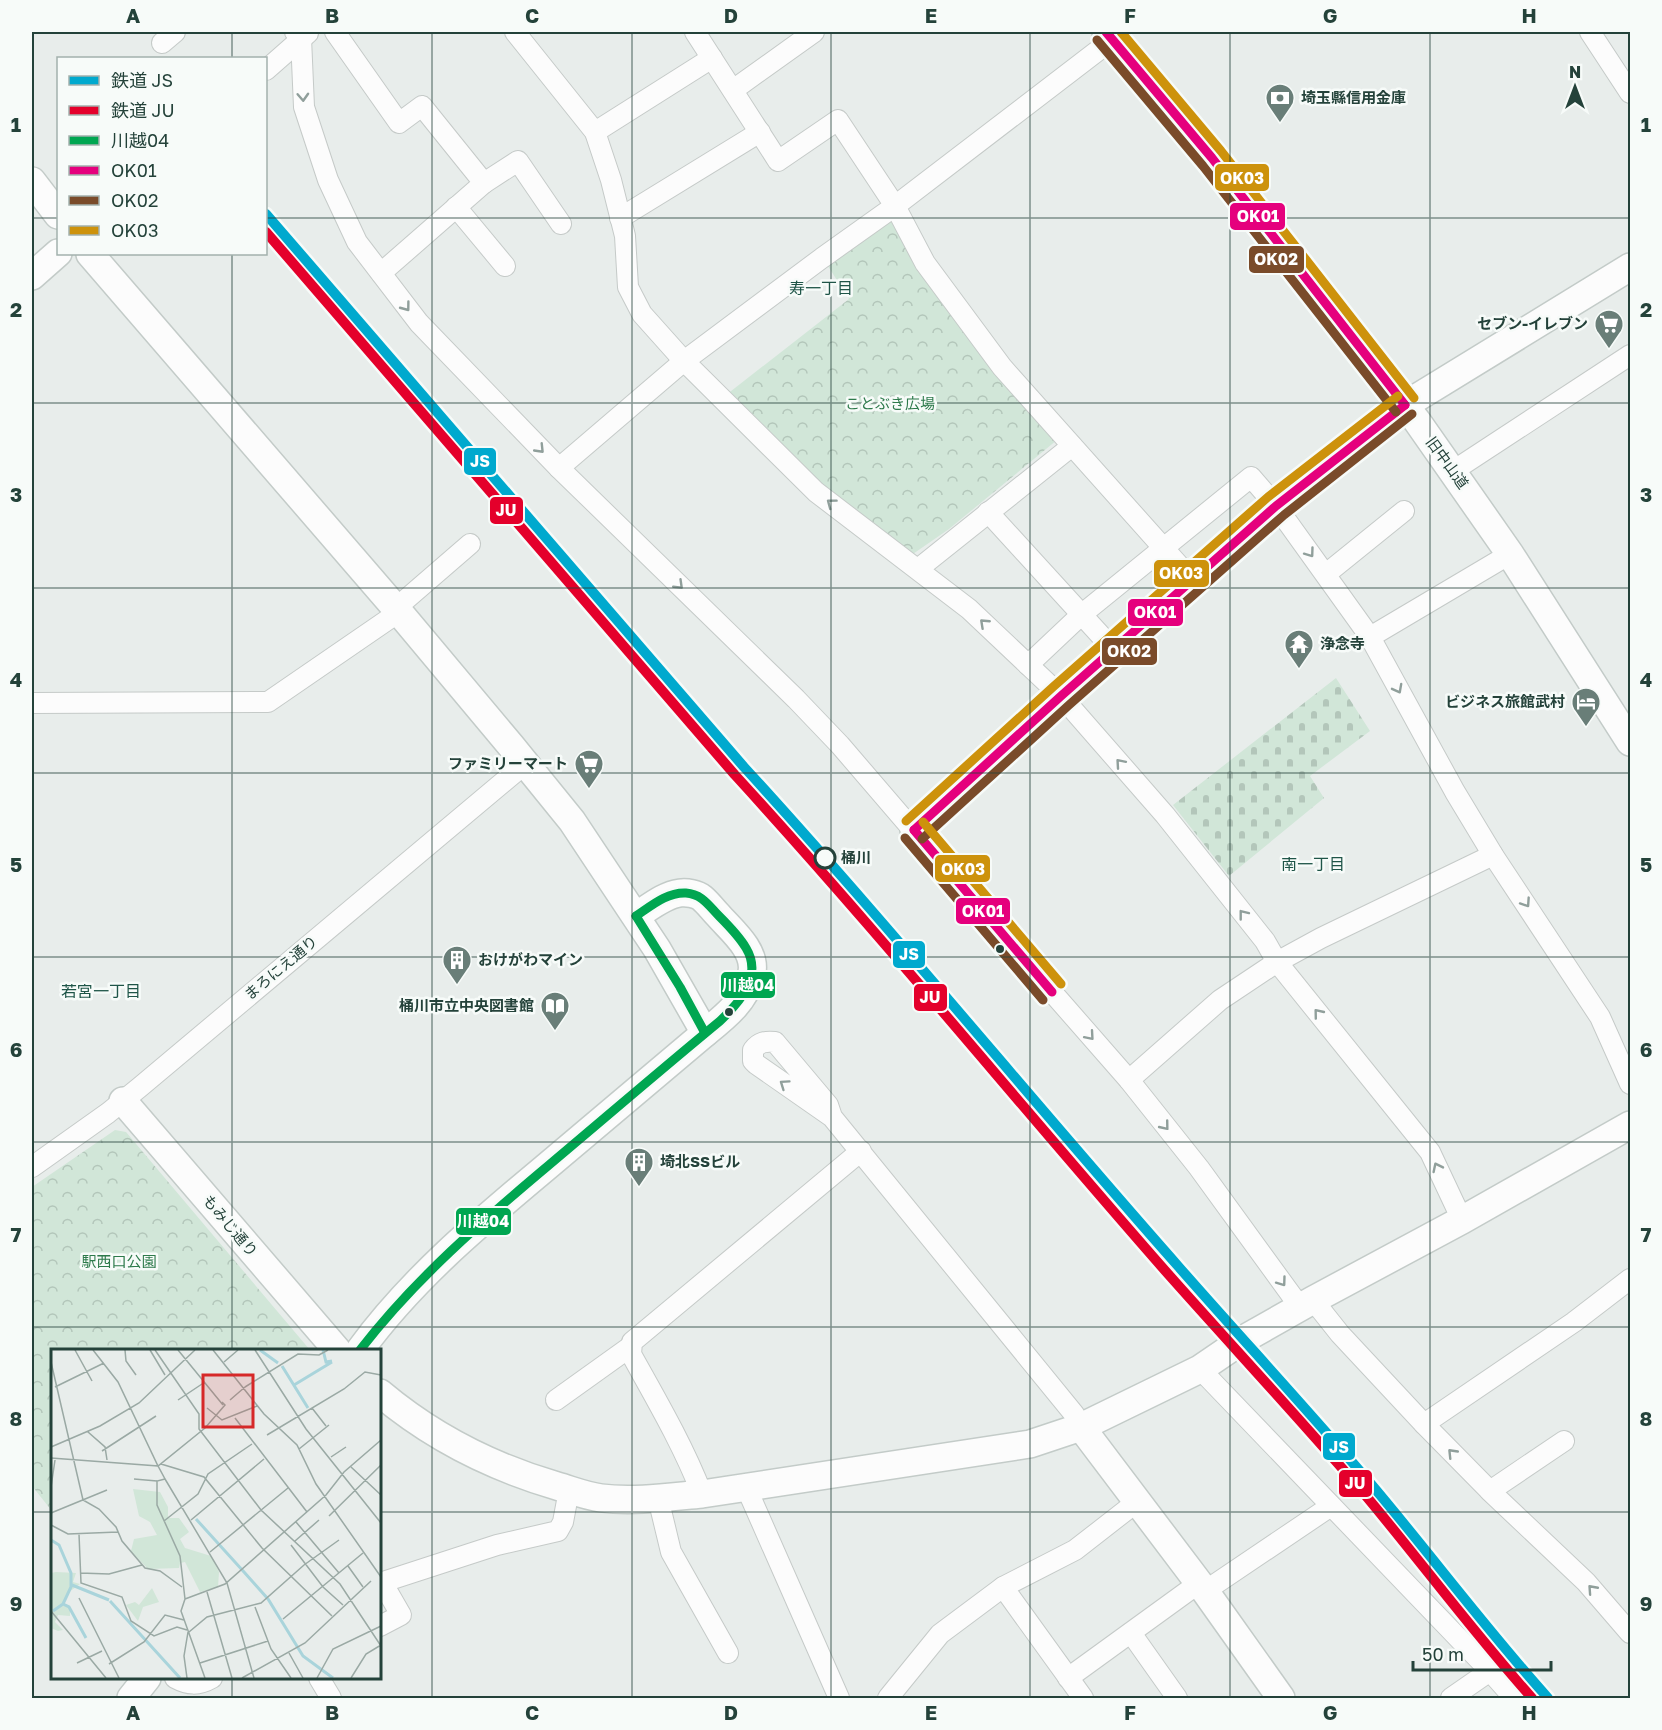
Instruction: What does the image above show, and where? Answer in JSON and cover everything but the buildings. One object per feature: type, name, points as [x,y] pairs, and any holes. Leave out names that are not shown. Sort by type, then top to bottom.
[{"type":"street","points":[[335,32],[399,123],[422,106],[484,183]]},
{"type":"street","points":[[515,32],[595,132],[611,180],[625,236],[628,287],[642,314],[684,361],[816,492],[969,609],[1061,696],[1165,815],[1265,941],[1277,962],[1430,1152],[1462,1220]]},
{"type":"street","points":[[695,32],[778,161],[838,120],[895,207],[925,263],[994,358],[1192,580]]},
{"type":"street","points":[[733,90],[814,32]]},
{"type":"street","points":[[1590,32],[1630,93]]},
{"type":"street","points":[[267,69],[302,34]]},
{"type":"street","points":[[302,34],[304,106],[328,180],[357,242],[419,323],[559,468],[796,699],[840,745],[1129,1080],[1306,1304],[1340,1334],[1490,1491],[1586,1582],[1630,1633]]},
{"type":"street","points":[[559,468],[684,361],[822,258],[895,207],[1109,35]]},
{"type":"street","name":"旧中山道","points":[[1109,35],[1212,158],[1405,405],[1510,554],[1630,742]]},
{"type":"street","points":[[595,132],[712,58]]},
{"type":"street","points":[[620,218],[760,132]]},
{"type":"street","points":[[381,273],[484,183],[518,161],[561,224]]},
{"type":"street","points":[[32,181],[57,214]]},
{"type":"street","points":[[456,207],[505,266]]},
{"type":"street","points":[[32,276],[57,254]]},
{"type":"street","points":[[91,255],[398,610],[572,821],[636,916],[705,1033]]},
{"type":"street","points":[[914,830],[1061,696],[1276,506],[1405,405],[1630,267]]},
{"type":"street","points":[[1453,471],[1630,355]]},
{"type":"street","points":[[918,569],[1072,446]]},
{"type":"street","points":[[1028,665],[1081,615],[1251,477],[1276,506],[1370,637],[1455,792],[1493,855],[1600,1017],[1630,1084]]},
{"type":"street","points":[[1326,574],[1404,511]]},
{"type":"street","points":[[988,512],[1114,650]]},
{"type":"street","points":[[32,703],[268,702],[398,610],[470,544]]},
{"type":"street","points":[[1370,637],[1510,554]]},
{"type":"street","name":"まろにえ通り","points":[[32,1167],[123,1101],[526,764]]},
{"type":"street","points":[[1129,1080],[1220,1000],[1277,962],[1321,938],[1493,855]]},
{"type":"street","points":[[361,1349],[416,1284],[479,1223],[732,1010],[743,995],[753,971],[750,956],[742,941],[702,898],[681,892],[668,896],[636,916]]},
{"type":"street","name":"もみじ通り","points":[[123,1101],[336,1349]]},
{"type":"street","points":[[832,1117],[1074,1414],[1081,1427],[1202,1587],[1281,1698]]},
{"type":"street","points":[[381,1394],[415,1419],[478,1456],[525,1477],[601,1498],[658,1498],[702,1494],[1030,1444],[1081,1427],[1200,1370],[1244,1339],[1630,1125]]},
{"type":"street","points":[[556,1400],[630,1347],[632,1342],[861,1151]]},
{"type":"street","points":[[1424,1424],[1574,1322],[1630,1279]]},
{"type":"street","points":[[630,1347],[631,1354],[671,1425],[702,1494]]},
{"type":"street","points":[[1200,1370],[1514,1698]]},
{"type":"street","points":[[1490,1491],[1564,1441]]},
{"type":"street","points":[[746,1487],[839,1698]]},
{"type":"street","points":[[381,1625],[401,1615],[381,1583],[497,1545],[558,1531],[563,1522],[569,1490]]},
{"type":"street","points":[[658,1498],[671,1552],[728,1653]]},
{"type":"street","points":[[888,1698],[940,1634],[1003,1587],[1076,1550],[1137,1501]]},
{"type":"street","points":[[1068,1678],[1131,1632],[1331,1506]]},
{"type":"street","points":[[1003,1587],[1083,1698]]},
{"type":"street","points":[[1131,1632],[1177,1698]]},
{"type":"street","points":[[1451,1698],[1490,1671]]},
{"type":"street","points":[[131,1698],[145,1679]]},
{"type":"street","points":[[177,1679],[195,1685],[208,1679]]},
{"type":"street","points":[[319,1679],[331,1698]]},
{"type":"green space","name":"ことぶき広場","points":[[894,217],[1057,440],[949,529],[910,556],[814,481],[726,395],[849,299],[826,263]]},
{"type":"green space","points":[[1336,678],[1370,731],[1310,776],[1324,798],[1229,876],[1173,805]]},
{"type":"green space","name":"駅西口公園","points":[[115,1130],[126,1132],[309,1349],[51,1349],[51,1510],[32,1486],[32,1187]]},
{"type":"rail line","name":"JS","points":[[267,215],[1124,1204],[1347,1456],[1548,1698]]},
{"type":"rail line","name":"JU","points":[[267,233],[1115,1213],[1361,1490],[1532,1698]]},
{"type":"transit line","name":"OK01","points":[[1106,32],[1212,158],[1405,405]]},
{"type":"transit line","name":"OK03","points":[[1121,32],[1221,151],[1414,398]]},
{"type":"transit line","name":"OK02","points":[[1097,40],[1203,166],[1396,412]]},
{"type":"transit line","name":"OK03","points":[[906,821],[1053,687],[1268,497],[1398,396]]},
{"type":"transit line","name":"OK01","points":[[914,830],[1061,696],[1276,506],[1405,405]]},
{"type":"transit line","name":"OK02","points":[[922,839],[1069,705],[1284,515],[1412,414]]},
{"type":"transit line","name":"OK03","points":[[923,822],[1061,984]]},
{"type":"transit line","name":"OK01","points":[[914,830],[1052,992]]},
{"type":"transit line","name":"OK02","points":[[905,838],[1043,1000]]},
{"type":"transit line","name":"川越04","points":[[361,1349],[403,1299],[450,1252],[524,1186],[720,1021],[735,1006],[747,988],[752,969],[751,958],[746,948],[737,935],[701,898],[692,894],[679,893],[660,900],[636,916]]},
{"type":"transit line","name":"川越04","points":[[636,916],[680,987],[705,1033]]},
{"type":"place","name":"埼玉縣信用金庫","points":[[1280,124]]},
{"type":"place","name":"セブン-イレブン","points":[[1609,350]]},
{"type":"place","name":"浄念寺","points":[[1299,670]]},
{"type":"place","name":"ビジネス旅館武村","points":[[1586,728]]},
{"type":"place","name":"ファミリーマート","points":[[589,790]]},
{"type":"place","name":"桶川","points":[[825,858]]},
{"type":"place","name":"おけがわマイン","points":[[457,986]]},
{"type":"place","name":"桶川市立中央図書館","points":[[555,1032]]},
{"type":"place","name":"埼北SSビル","points":[[639,1188]]},
{"type":"district","name":"寿一丁目","points":[[821,288]]},
{"type":"district","name":"南一丁目","points":[[1313,864]]},
{"type":"district","name":"若宮一丁目","points":[[101,991]]}]
